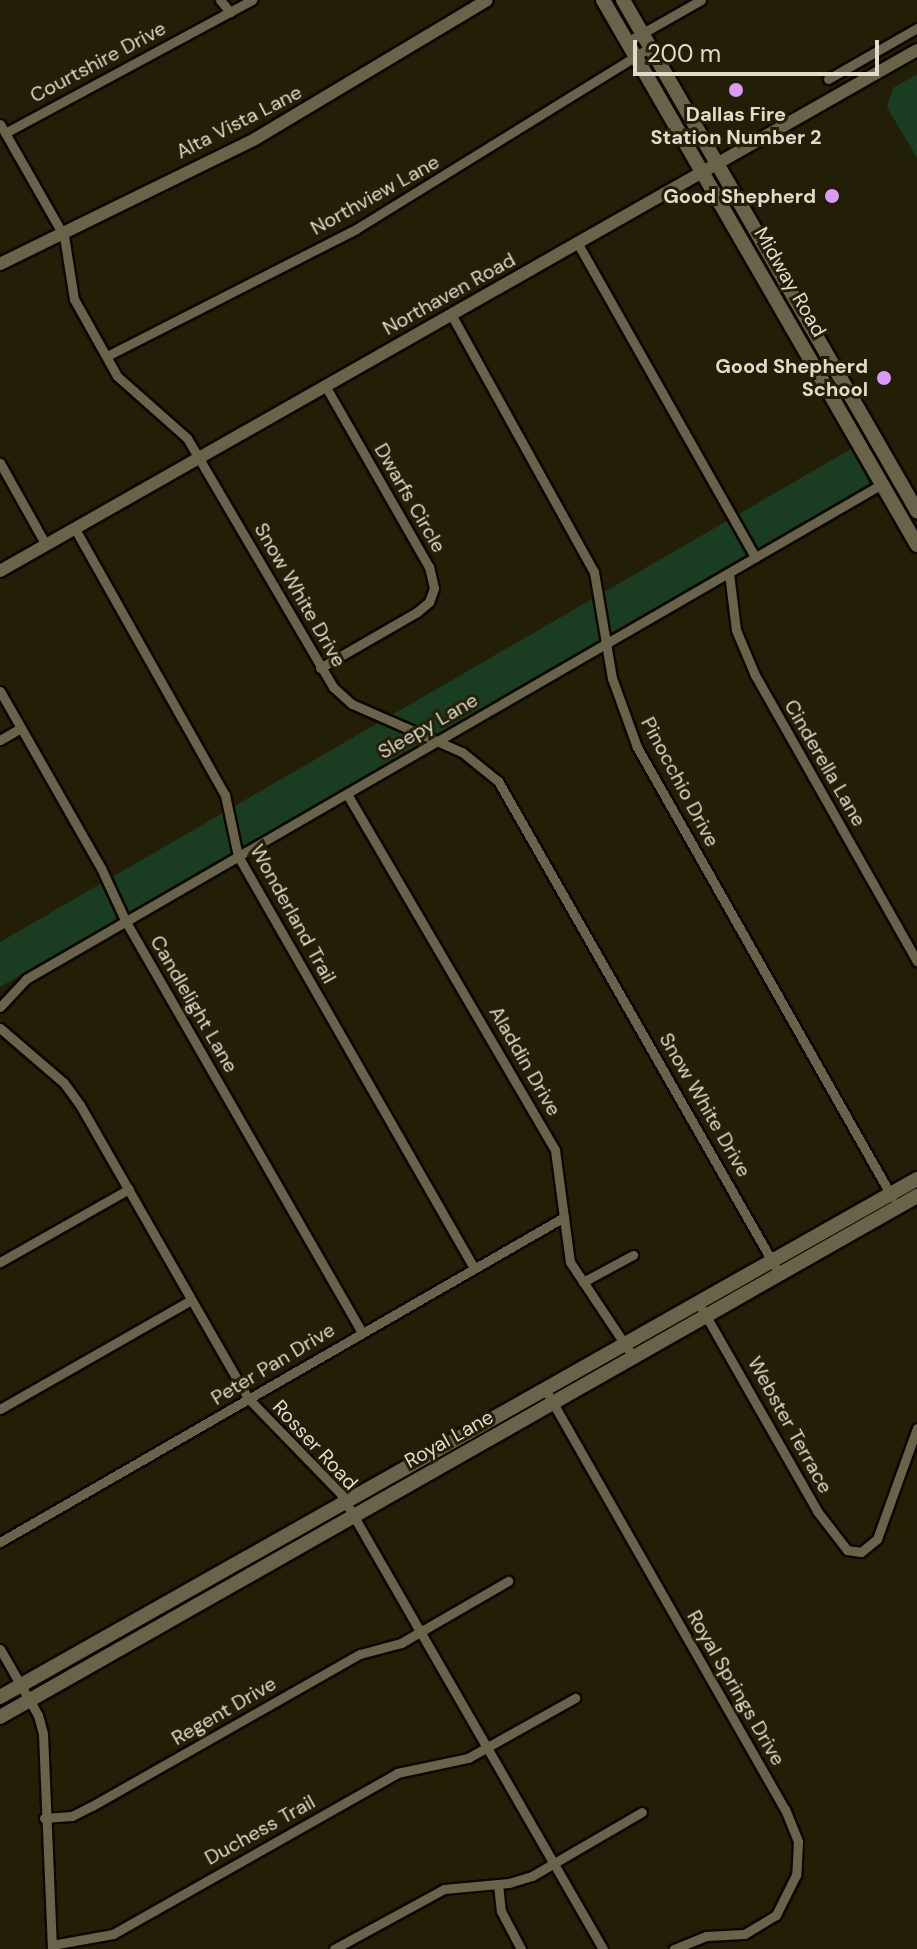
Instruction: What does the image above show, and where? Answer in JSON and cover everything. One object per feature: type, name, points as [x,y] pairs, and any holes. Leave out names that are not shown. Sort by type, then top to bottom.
[{"type":"main road","name":"Midway Road","points":[[603,0],[915,539]]},
{"type":"main road","name":"Midway Road","points":[[623,0],[917,511]]},
{"type":"main road","name":"Royal Lane","points":[[0,1717],[780,1275],[894,1200],[917,1179]]},
{"type":"main road","name":"Royal Lane","points":[[0,1697],[772,1261],[894,1200],[917,1196]]},
{"type":"street","points":[[220,0],[230,12]]},
{"type":"street","name":"Courtshire Drive","points":[[3,128],[252,0]]},
{"type":"street","name":"Alta Vista Lane","points":[[0,264],[64,236],[291,119],[487,0]]},
{"type":"street","points":[[627,42],[701,0]]},
{"type":"street","points":[[828,79],[917,28]]},
{"type":"street","name":"Northview Lane","points":[[107,356],[356,229],[651,47]]},
{"type":"street","name":"Northaven Road","points":[[0,571],[704,174],[917,50]]},
{"type":"street","points":[[866,57],[875,74]]},
{"type":"street","name":"Snow White Drive","points":[[3,128],[64,236],[74,299],[124,385],[175,424],[199,459],[320,668],[352,704],[438,741],[481,765],[510,799],[780,1275]]},
{"type":"street","points":[[578,244],[755,557]]},
{"type":"street","name":"Pinocchio Drive","points":[[452,316],[594,572],[617,698],[637,747],[894,1200]]},
{"type":"street","name":"Dwarfs Circle","points":[[320,668],[417,612],[429,602],[434,588],[429,567],[326,387]]},
{"type":"street","points":[[0,463],[46,545]]},
{"type":"street","name":"Sleepy Lane","points":[[0,1007],[26,979],[882,484]]},
{"type":"street","name":"Wonderland Trail","points":[[75,529],[225,795],[238,856],[474,1268]]},
{"type":"street","name":"Cinderella Lane","points":[[729,573],[736,630],[755,675],[917,961]]},
{"type":"street","name":"Candlelight Lane","points":[[0,691],[101,868],[126,922],[362,1332]]},
{"type":"street","points":[[0,740],[21,728]]},
{"type":"street","name":"Aladdin Drive","points":[[347,794],[555,1150],[566,1249],[583,1282],[634,1358]]},
{"type":"street","name":"Rosser Road","points":[[0,1028],[64,1083],[129,1189],[248,1398],[346,1502],[603,1949]]},
{"type":"street","points":[[0,1262],[129,1189]]},
{"type":"street","name":"Peter Pan Drive","points":[[0,1542],[564,1217]]},
{"type":"street","points":[[583,1282],[633,1255]]},
{"type":"street","points":[[0,1409],[191,1300]]},
{"type":"street","name":"Webster Terrace","points":[[698,1302],[826,1526],[847,1550],[861,1552],[877,1539],[917,1428]]},
{"type":"street","name":"Royal Springs Drive","points":[[545,1389],[785,1809],[798,1842],[796,1875],[776,1915],[744,1934],[706,1936],[673,1949]]},
{"type":"street","name":"Regent Drive","points":[[44,1818],[72,1816],[92,1806],[360,1654],[421,1632],[508,1581]]},
{"type":"street","points":[[0,1649],[30,1700],[43,1734],[44,1818],[52,1947]]},
{"type":"street","name":"Duchess Trail","points":[[52,1947],[113,1934],[397,1773],[458,1762],[575,1698]]},
{"type":"street","points":[[334,1949],[444,1889],[520,1881],[642,1812]]},
{"type":"street","points":[[498,1884],[501,1911],[521,1949]]},
{"type":"green space","points":[[917,74],[917,158],[887,107],[893,88]]},
{"type":"green space","points":[[851,449],[870,484],[0,987],[0,942]]},
{"type":"place","name":"Dallas Fire Station Number 2","points":[[736,90]]},
{"type":"place","name":"Good Shepherd","points":[[832,196]]},
{"type":"place","name":"Good Shepherd School","points":[[884,378]]}]
